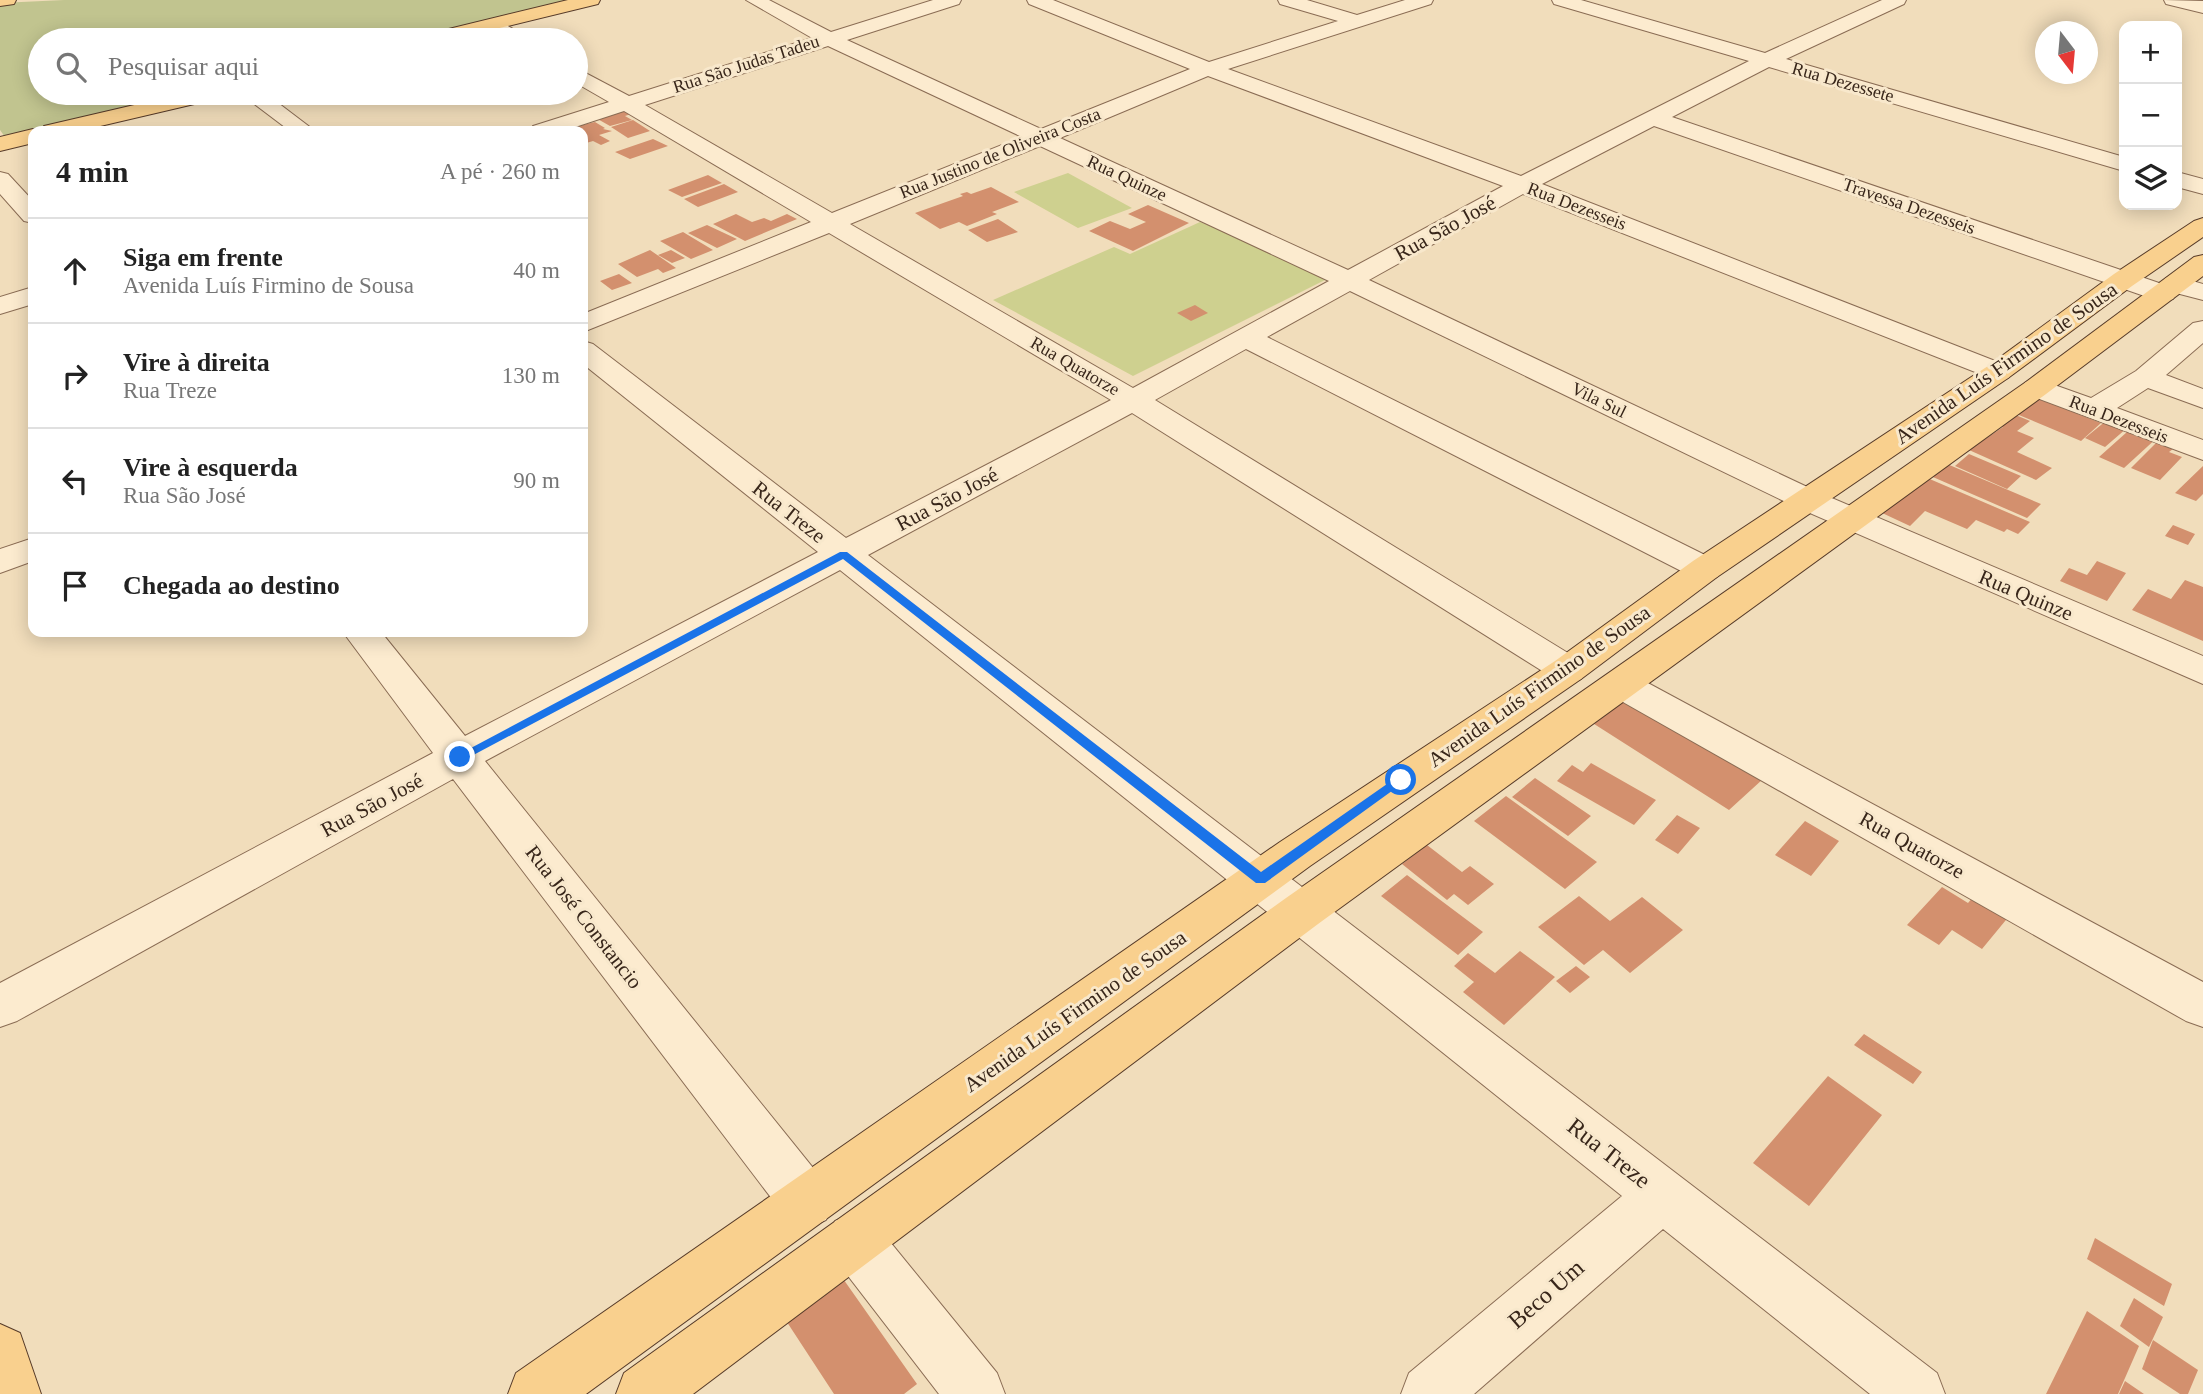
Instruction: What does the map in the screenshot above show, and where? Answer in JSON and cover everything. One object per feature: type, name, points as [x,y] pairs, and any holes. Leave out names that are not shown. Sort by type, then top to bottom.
[{"type":"main road","points":[[0,0],[7,0]]},
{"type":"main road","points":[[478,28],[591,0]]},
{"type":"main road","points":[[73,126],[161,105]]},
{"type":"main road","points":[[0,144],[28,137]]},
{"type":"main road","name":"Avenida Luís Firmino de Sousa","points":[[645,1394],[1303,911],[1850,518],[2017,380],[2123,280],[2203,226]]},
{"type":"main road","name":"Avenida Luís Firmino de Sousa","points":[[537,1394],[1401,780],[1568,670],[1705,569],[1808,500],[2186,283]]},
{"type":"main road","points":[[1401,780],[1444,810]]},
{"type":"main road","points":[[0,1353],[12,1394]]},
{"type":"street","name":"Rua Quinze","points":[[755,0],[827,38],[1350,281]]},
{"type":"street","name":"Rua São Judas Tadeu","points":[[556,126],[952,0]]},
{"type":"street","name":"Rua Dezesseis","points":[[1036,0],[1208,69],[1522,185],[2203,451]]},
{"type":"street","points":[[1287,0],[1357,21]]},
{"type":"street","name":"Rua Justino de Oliveira Costa","points":[[588,322],[1208,69],[1423,0]]},
{"type":"street","name":"Rua Dezessete","points":[[1561,0],[2119,163]]},
{"type":"street","name":"Rua São José","points":[[0,1006],[460,757],[1133,400],[1522,185],[1767,60],[1897,0]]},
{"type":"street","points":[[2173,0],[2203,7]]},
{"type":"street","points":[[495,24],[502,28]]},
{"type":"street","name":"Rua Quatorze","points":[[588,82],[1133,400],[1568,670]]},
{"type":"street","points":[[268,105],[297,126]]},
{"type":"street","name":"Travessa Dezesseis","points":[[1655,118],[2123,280],[2186,283]]},
{"type":"street","points":[[0,180],[28,211]]},
{"type":"street","points":[[2182,181],[2203,187]]},
{"type":"street","name":"Vila Sul","points":[[1350,281],[1850,518]]},
{"type":"street","points":[[0,306],[28,297]]},
{"type":"street","points":[[2094,410],[2146,377],[2203,329]]},
{"type":"street","points":[[1247,338],[1705,569]]},
{"type":"street","name":"Rua Treze","points":[[588,354],[1303,911],[1916,1394]]},
{"type":"street","points":[[2146,377],[2203,399]]},
{"type":"street","name":"Rua Quinze","points":[[1850,518],[2203,671]]},
{"type":"street","points":[[0,562],[28,551]]},
{"type":"street","name":"Rua José Constancio","points":[[365,637],[807,1202]]},
{"type":"street","name":"Rua Quatorze","points":[[1620,684],[2203,1006]]},
{"type":"street","name":"Beco Um","points":[[1430,1394],[1663,1195]]},
{"type":"street","points":[[853,1240],[976,1394]]},
{"type":"green space","points":[[64,0],[573,0],[456,28],[28,28],[28,105],[138,105],[51,126],[28,126],[28,131],[5,137],[0,130],[0,3]]},
{"type":"green space","points":[[1068,173],[1132,208],[1078,228],[1014,192]]},
{"type":"green space","points":[[1200,222],[1333,276],[1133,376],[993,300],[1114,247],[1130,254]]},
{"type":"building","points":[[622,109],[631,114],[625,116],[632,120],[610,126],[594,117]]},
{"type":"building","points":[[633,120],[650,131],[628,138],[611,127]]},
{"type":"building","points":[[595,122],[605,128],[603,129],[612,131],[599,135],[610,141],[601,145],[593,141],[588,142],[588,126],[579,126]]},
{"type":"building","points":[[653,139],[668,146],[630,159],[615,152]]},
{"type":"building","points":[[708,175],[722,183],[682,197],[668,190]]},
{"type":"building","points":[[724,184],[738,192],[698,207],[684,199]]},
{"type":"building","points":[[991,187],[1019,202],[992,212],[997,214],[967,226],[959,222],[940,229],[915,213],[963,196],[960,194],[971,194]]},
{"type":"building","points":[[1148,205],[1189,223],[1133,251],[1089,231],[1110,221],[1130,229],[1146,222],[1128,214]]},
{"type":"building","points":[[736,214],[752,222],[764,218],[771,221],[787,214],[797,219],[745,241],[713,224]]},
{"type":"building","points":[[998,219],[1018,232],[987,242],[968,230]]},
{"type":"building","points":[[707,225],[737,239],[717,248],[688,233]]},
{"type":"building","points":[[683,232],[713,250],[691,259],[660,241]]},
{"type":"building","points":[[650,250],[676,268],[663,273],[658,269],[637,277],[618,264]]},
{"type":"building","points":[[671,250],[685,258],[672,263],[658,255]]},
{"type":"building","points":[[619,274],[632,283],[612,290],[600,281]]},
{"type":"building","points":[[1195,305],[1208,313],[1191,321],[1177,313]]},
{"type":"building","points":[[2040,391],[2084,409],[2078,414],[2101,423],[2081,441],[2014,413]]},
{"type":"building","points":[[2011,413],[2030,421],[2017,431],[2034,438],[2017,452],[2052,468],[2036,480],[1969,450],[2003,427],[1997,424]]},
{"type":"building","points":[[2107,420],[2127,428],[2105,447],[2085,438]]},
{"type":"building","points":[[2145,430],[2159,436],[2124,468],[2099,457],[2127,432],[2138,437]]},
{"type":"building","points":[[2157,442],[2173,449],[2169,452],[2182,457],[2160,480],[2131,468]]},
{"type":"building","points":[[1969,454],[2021,476],[2007,489],[1955,466]]},
{"type":"building","points":[[1940,461],[2041,504],[2027,518],[1926,474]]},
{"type":"building","points":[[2203,466],[2203,494],[2196,501],[2175,493]]},
{"type":"building","points":[[1918,474],[2030,522],[2018,534],[2007,529],[2004,532],[1976,520],[1967,529],[1925,511],[1910,526],[1880,512]]},
{"type":"building","points":[[2173,525],[2195,534],[2188,545],[2165,536]]},
{"type":"building","points":[[2097,561],[2126,573],[2107,601],[2060,581],[2069,568],[2087,575]]},
{"type":"building","points":[[2185,580],[2203,587],[2203,641],[2132,610],[2148,589],[2171,599]]},
{"type":"building","points":[[1623,696],[1763,779],[1729,810],[1591,722]]},
{"type":"building","points":[[1591,763],[1656,800],[1634,825],[1557,781],[1572,765],[1583,772]]},
{"type":"building","points":[[1535,778],[1591,816],[1568,836],[1512,797]]},
{"type":"building","points":[[1506,796],[1597,862],[1565,889],[1474,821]]},
{"type":"building","points":[[1677,815],[1700,828],[1678,854],[1655,840]]},
{"type":"building","points":[[1805,821],[1839,841],[1811,876],[1775,855]]},
{"type":"building","points":[[1427,845],[1462,872],[1470,866],[1494,884],[1468,905],[1454,894],[1447,900],[1402,864]]},
{"type":"building","points":[[1407,875],[1483,932],[1458,955],[1381,896]]},
{"type":"building","points":[[1942,887],[1968,903],[1981,888],[2015,909],[1982,949],[1952,930],[1939,945],[1907,925]]},
{"type":"building","points":[[1579,896],[1610,921],[1642,897],[1683,930],[1630,973],[1603,950],[1584,965],[1538,927]]},
{"type":"building","points":[[1520,951],[1555,977],[1504,1025],[1463,992],[1474,982],[1454,966],[1468,953],[1495,973]]},
{"type":"building","points":[[1576,966],[1590,977],[1570,993],[1556,981]]},
{"type":"building","points":[[1864,1034],[1922,1072],[1913,1084],[1854,1045]]},
{"type":"building","points":[[1828,1076],[1882,1115],[1809,1206],[1753,1163]]},
{"type":"building","points":[[2095,1238],[2172,1284],[2164,1306],[2087,1259]]},
{"type":"building","points":[[839,1273],[917,1384],[904,1394],[834,1394],[783,1316]]},
{"type":"building","points":[[2134,1298],[2163,1317],[2149,1347],[2120,1326]]},
{"type":"building","points":[[2087,1311],[2139,1346],[2118,1394],[2046,1394]]},
{"type":"building","points":[[2153,1340],[2198,1370],[2188,1394],[2180,1394],[2142,1369]]},
{"type":"building","points":[[2125,1381],[2144,1394],[2119,1394]]},
{"type":"route","points":[[460,757],[844,554],[1261,879],[1401,780]]}]
